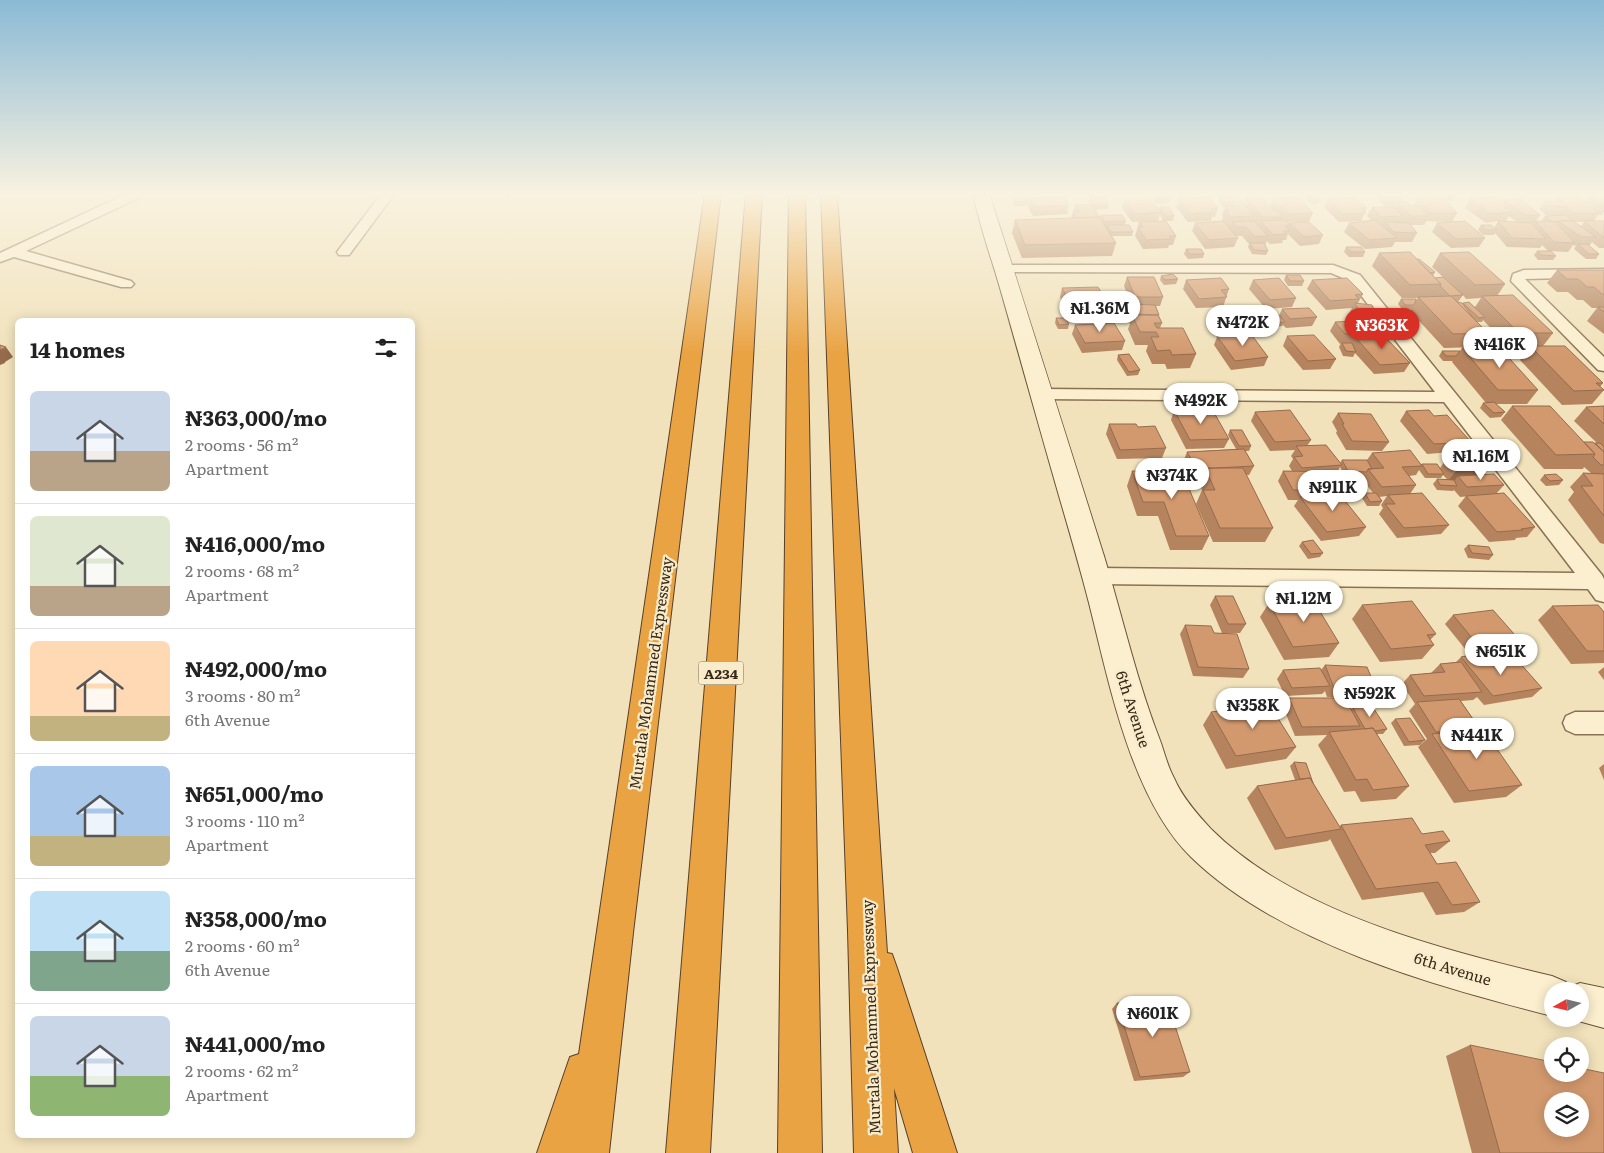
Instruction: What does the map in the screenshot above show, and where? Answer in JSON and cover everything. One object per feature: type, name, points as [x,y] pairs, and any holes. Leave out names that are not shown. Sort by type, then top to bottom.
[{"type":"highway","name":"Murtala Mohammed Expressway","points":[[587,1153],[614,933],[706,247]]},
{"type":"highway","name":"A234","points":[[688,1153],[750,247]]},
{"type":"highway","points":[[797,247],[800,1153]]},
{"type":"highway","name":"Murtala Mohammed Expressway","points":[[832,247],[867,931],[876,1153]]},
{"type":"highway","points":[[867,931],[935,1153]]},
{"type":"highway","points":[[559,1153],[606,1006]]},
{"type":"street","points":[[6,255],[23,247]]},
{"type":"street","points":[[344,252],[348,247]]},
{"type":"street","name":"6th Avenue","points":[[997,247],[1096,576],[1140,732],[1163,792],[1184,822],[1209,851],[1245,880],[1299,910],[1365,940],[1443,966],[1544,994]]},
{"type":"street","points":[[6,255],[126,284]]},
{"type":"street","points":[[1004,269],[1333,269],[1344,272],[1355,278],[1599,588]]},
{"type":"street","points":[[1604,273],[1524,274],[1518,277],[1518,281],[1604,366]]},
{"type":"street","points":[[1041,394],[1447,397]]},
{"type":"street","points":[[1096,576],[1599,588]]},
{"type":"street","points":[[1575,723],[1604,723]]},
{"type":"street","points":[[1589,1005],[1604,1008]]},
{"type":"building","points":[[1252,247],[1266,247],[1268,251],[1254,250]]},
{"type":"building","points":[[1346,247],[1361,247],[1365,252],[1351,252]]},
{"type":"building","points":[[1581,247],[1590,247],[1599,254],[1589,254]]},
{"type":"building","points":[[1186,249],[1201,249],[1204,254],[1190,254]]},
{"type":"building","points":[[1537,251],[1551,251],[1556,256],[1541,255]]},
{"type":"building","points":[[1410,252],[1441,284],[1410,285],[1379,253]]},
{"type":"building","points":[[1469,252],[1505,284],[1475,285],[1440,253]]},
{"type":"building","points":[[1417,259],[1419,259],[1435,272],[1430,273]]},
{"type":"building","points":[[1557,270],[1604,270],[1604,294],[1594,287],[1587,287],[1578,279],[1567,279]]},
{"type":"building","points":[[1173,274],[1178,279],[1165,280],[1161,276]]},
{"type":"building","points":[[1286,275],[1300,275],[1304,281],[1290,281]]},
{"type":"building","points":[[1127,277],[1154,277],[1163,297],[1135,297]]},
{"type":"building","points":[[1443,277],[1463,295],[1450,296],[1435,278]]},
{"type":"building","points":[[1221,278],[1229,289],[1221,290],[1227,297],[1199,299],[1186,280]]},
{"type":"building","points":[[1279,278],[1296,298],[1270,300],[1253,280]]},
{"type":"building","points":[[1347,278],[1363,294],[1355,295],[1359,299],[1330,301],[1312,280]]},
{"type":"building","points":[[1098,287],[1107,302],[1071,304],[1062,288]]},
{"type":"building","points":[[1513,295],[1553,333],[1519,333],[1482,296]]},
{"type":"building","points":[[1451,296],[1488,333],[1453,334],[1418,297]]},
{"type":"building","points":[[1401,299],[1416,300],[1414,305],[1405,305]]},
{"type":"building","points":[[1457,302],[1462,303],[1475,320]]},
{"type":"building","points":[[1469,302],[1485,317],[1479,318],[1463,303]]},
{"type":"building","points":[[1355,303],[1372,305],[1379,319],[1362,317]]},
{"type":"building","points":[[1128,304],[1155,305],[1159,315],[1132,314]]},
{"type":"building","points":[[1309,308],[1317,317],[1290,319],[1282,309]]},
{"type":"building","points":[[1222,312],[1247,312],[1251,320],[1226,320]]},
{"type":"building","points":[[1278,314],[1285,322],[1264,324],[1257,317]]},
{"type":"building","points":[[1132,315],[1158,315],[1162,323],[1154,323],[1157,328],[1183,328],[1196,354],[1172,355],[1170,350],[1157,351],[1151,337],[1159,337],[1156,332],[1140,332]]},
{"type":"building","points":[[1056,318],[1065,318],[1069,324],[1059,325]]},
{"type":"building","points":[[1374,320],[1385,332],[1345,334],[1335,322]]},
{"type":"building","points":[[1114,323],[1125,341],[1085,343],[1075,325]]},
{"type":"building","points":[[1234,327],[1247,329],[1248,334],[1235,334]]},
{"type":"building","points":[[1217,330],[1232,330],[1235,335],[1221,336]]},
{"type":"building","points":[[1251,334],[1268,357],[1235,361],[1217,336]]},
{"type":"building","points":[[1314,335],[1336,359],[1308,361],[1287,336]]},
{"type":"building","points":[[1384,336],[1410,363],[1380,365],[1355,337]]},
{"type":"building","points":[[1342,343],[1352,343],[1356,352],[1346,351]]},
{"type":"building","points":[[1530,346],[1565,346],[1603,383],[1596,383],[1604,390],[1574,391]]},
{"type":"building","points":[[1462,348],[1500,348],[1538,390],[1498,390]]},
{"type":"building","points":[[1442,351],[1460,351],[1456,356],[1446,356]]},
{"type":"building","points":[[1129,354],[1140,370],[1129,372],[1118,355]]},
{"type":"building","points":[[1494,402],[1505,412],[1494,413],[1483,403]]},
{"type":"building","points":[[1512,406],[1550,406],[1595,454],[1556,455]]},
{"type":"building","points":[[1604,406],[1604,424],[1586,407]]},
{"type":"building","points":[[1212,409],[1229,439],[1190,440],[1174,410]]},
{"type":"building","points":[[1290,410],[1311,440],[1275,442],[1255,412]]},
{"type":"building","points":[[1429,410],[1434,416],[1447,415],[1471,442],[1434,444],[1406,411]]},
{"type":"building","points":[[1338,413],[1371,414],[1389,442],[1352,441]]},
{"type":"building","points":[[1109,424],[1136,424],[1138,427],[1155,426],[1166,448],[1120,450]]},
{"type":"building","points":[[1230,430],[1242,430],[1251,446],[1239,446]]},
{"type":"building","points":[[1584,442],[1593,442],[1604,452],[1604,465],[1601,465],[1593,457],[1595,454]]},
{"type":"building","points":[[1595,443],[1600,443],[1604,447],[1604,452]]},
{"type":"building","points":[[1326,445],[1342,465],[1302,468],[1294,457],[1303,456],[1296,446]]},
{"type":"building","points":[[1244,449],[1254,466],[1197,469],[1187,452]]},
{"type":"building","points":[[1410,450],[1422,466],[1402,467],[1416,485],[1382,487],[1368,469],[1384,468],[1372,453]]},
{"type":"building","points":[[1475,456],[1486,466],[1456,471],[1445,461]]},
{"type":"building","points":[[1342,460],[1367,460],[1372,469],[1368,469],[1367,472],[1348,471]]},
{"type":"building","points":[[1422,464],[1437,464],[1444,474],[1428,474]]},
{"type":"building","points":[[1205,468],[1243,468],[1273,528],[1220,528],[1203,490],[1215,490]]},
{"type":"building","points":[[1132,471],[1182,472],[1209,536],[1176,536],[1164,502],[1143,502]]},
{"type":"building","points":[[1283,471],[1345,472],[1356,491],[1293,490]]},
{"type":"building","points":[[1583,473],[1604,474],[1604,516],[1581,486],[1593,486]]},
{"type":"building","points":[[1494,474],[1504,485],[1467,487],[1458,476]]},
{"type":"building","points":[[1556,474],[1563,480],[1550,481],[1544,475]]},
{"type":"building","points":[[1437,479],[1454,480],[1457,486],[1440,485]]},
{"type":"building","points":[[1338,492],[1366,527],[1327,532],[1300,497]]},
{"type":"building","points":[[1365,493],[1376,493],[1382,501],[1370,502]]},
{"type":"building","points":[[1422,493],[1449,525],[1404,528],[1385,504],[1395,504],[1388,495]]},
{"type":"building","points":[[1504,493],[1535,527],[1497,532],[1466,496]]},
{"type":"building","points":[[1313,540],[1323,553],[1311,554],[1302,542]]},
{"type":"building","points":[[1468,545],[1489,547],[1493,555],[1472,553]]},
{"type":"building","points":[[1215,596],[1233,596],[1246,624],[1228,624]]},
{"type":"building","points":[[1313,600],[1339,643],[1293,647],[1269,603]]},
{"type":"building","points":[[1412,601],[1436,634],[1427,635],[1434,645],[1391,649],[1362,605]]},
{"type":"building","points":[[1598,605],[1604,612],[1604,651],[1587,651],[1552,606]]},
{"type":"building","points":[[1493,610],[1529,651],[1488,657],[1453,615]]},
{"type":"building","points":[[1185,625],[1211,626],[1214,633],[1237,634],[1249,669],[1198,667]]},
{"type":"building","points":[[1482,653],[1492,666],[1518,661],[1542,688],[1493,696],[1461,657]]},
{"type":"building","points":[[1461,662],[1482,692],[1424,696],[1410,675],[1445,672],[1440,664]]},
{"type":"building","points":[[1325,665],[1367,667],[1377,691],[1334,688]]},
{"type":"building","points":[[1320,668],[1330,686],[1292,688],[1283,670]]},
{"type":"building","points":[[1289,698],[1345,698],[1360,726],[1302,727]]},
{"type":"building","points":[[1459,699],[1480,729],[1436,732],[1417,702]]},
{"type":"building","points":[[1269,704],[1296,747],[1236,756],[1211,712]]},
{"type":"building","points":[[1372,706],[1387,729],[1375,731],[1373,728],[1365,729],[1353,708]]},
{"type":"building","points":[[1410,718],[1425,740],[1409,742],[1395,719]]},
{"type":"building","points":[[1373,728],[1409,786],[1373,790],[1367,779],[1356,780],[1329,732]]},
{"type":"building","points":[[1483,729],[1522,785],[1469,791],[1432,734]]},
{"type":"building","points":[[1294,762],[1306,763],[1313,783],[1310,778],[1300,779]]},
{"type":"building","points":[[1310,778],[1341,829],[1286,838],[1257,786]]},
{"type":"building","points":[[1412,818],[1422,834],[1443,831],[1450,841],[1425,845],[1437,864],[1456,862],[1480,902],[1452,905],[1438,882],[1376,889],[1341,825]]},
{"type":"building","points":[[1166,998],[1190,1072],[1140,1077],[1117,1003]]},
{"type":"building","points":[[1470,1045],[1544,1060],[1544,1082],[1589,1082],[1589,1070],[1604,1073],[1604,1153],[1500,1153]]}]
